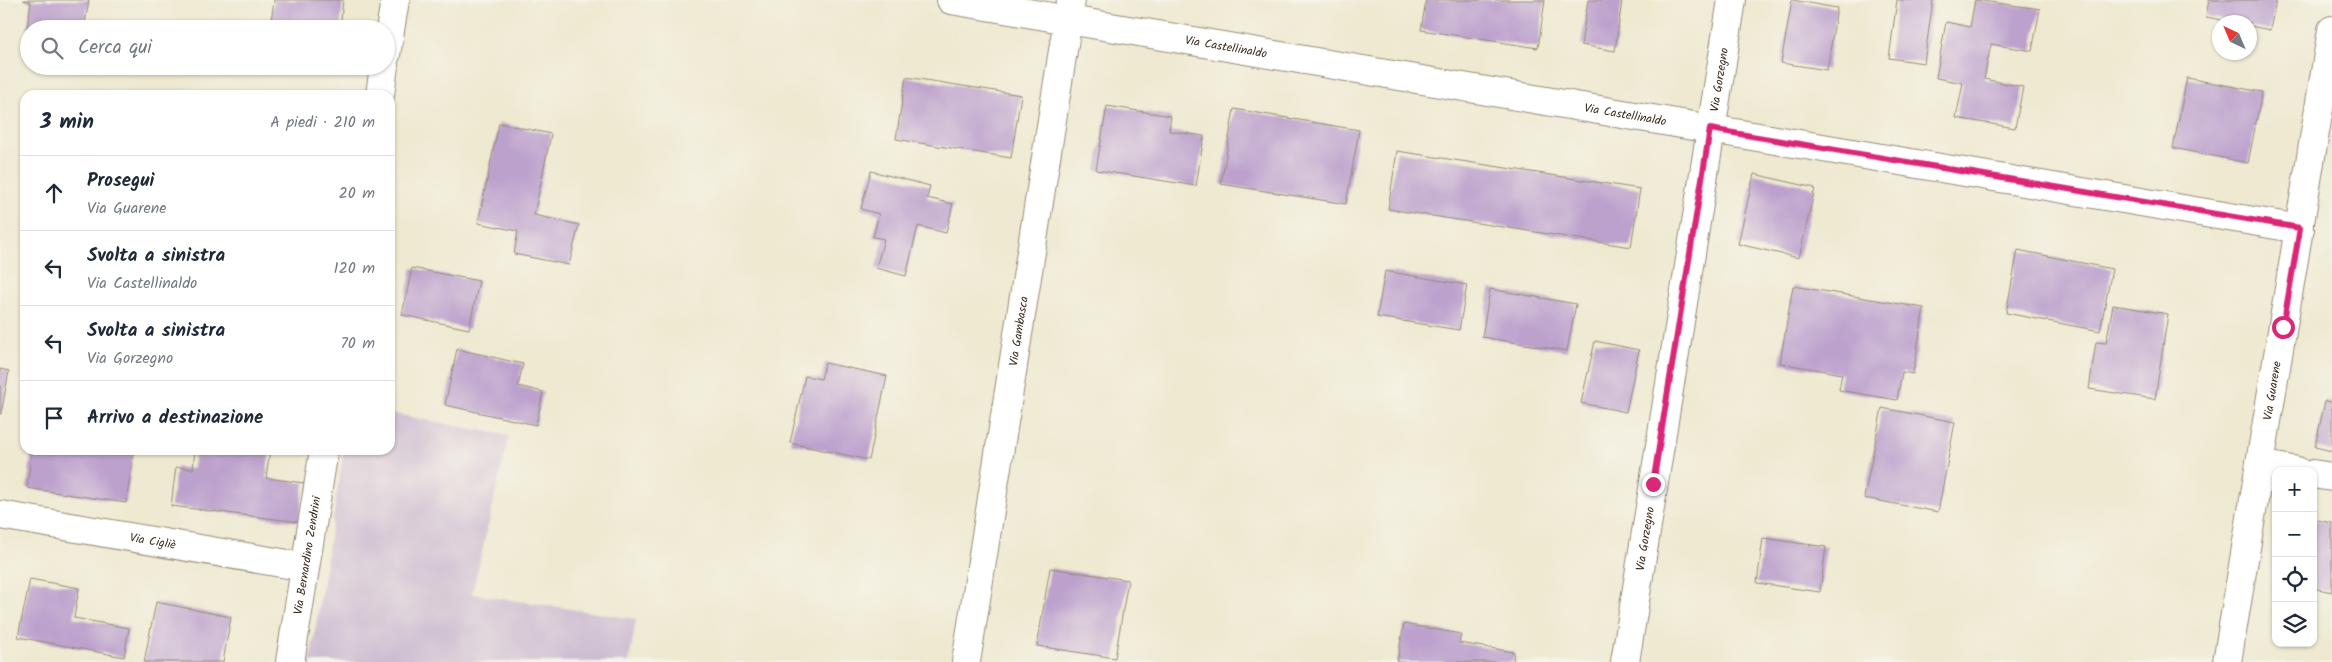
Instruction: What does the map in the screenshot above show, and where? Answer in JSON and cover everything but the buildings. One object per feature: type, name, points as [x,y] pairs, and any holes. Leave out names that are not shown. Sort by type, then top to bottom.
[{"type":"street","points":[[392,20],[395,0]]},
{"type":"street","name":"Via Castellinaldo","points":[[951,0],[1070,10],[1710,129],[2300,228]]},
{"type":"street","name":"Via Gorzegno","points":[[1625,662],[1732,0]]},
{"type":"street","name":"Via Gambasca","points":[[966,662],[1070,10]]},
{"type":"street","name":"Via Guarene","points":[[2227,662],[2329,63],[2332,30]]},
{"type":"street","points":[[381,90],[383,75]]},
{"type":"street","name":"Via Bernardino Zendrini","points":[[290,662],[323,455]]},
{"type":"street","points":[[2260,464],[2276,467]]},
{"type":"street","points":[[2317,475],[2332,477]]},
{"type":"street","name":"Via Cigliè","points":[[0,515],[305,567]]},
{"type":"shaded area","points":[[395,414],[509,436],[472,594],[636,619],[629,662],[310,662],[343,455],[395,455]]},
{"type":"route","points":[[1653,484],[1710,129],[2300,228],[2283,327]]}]
